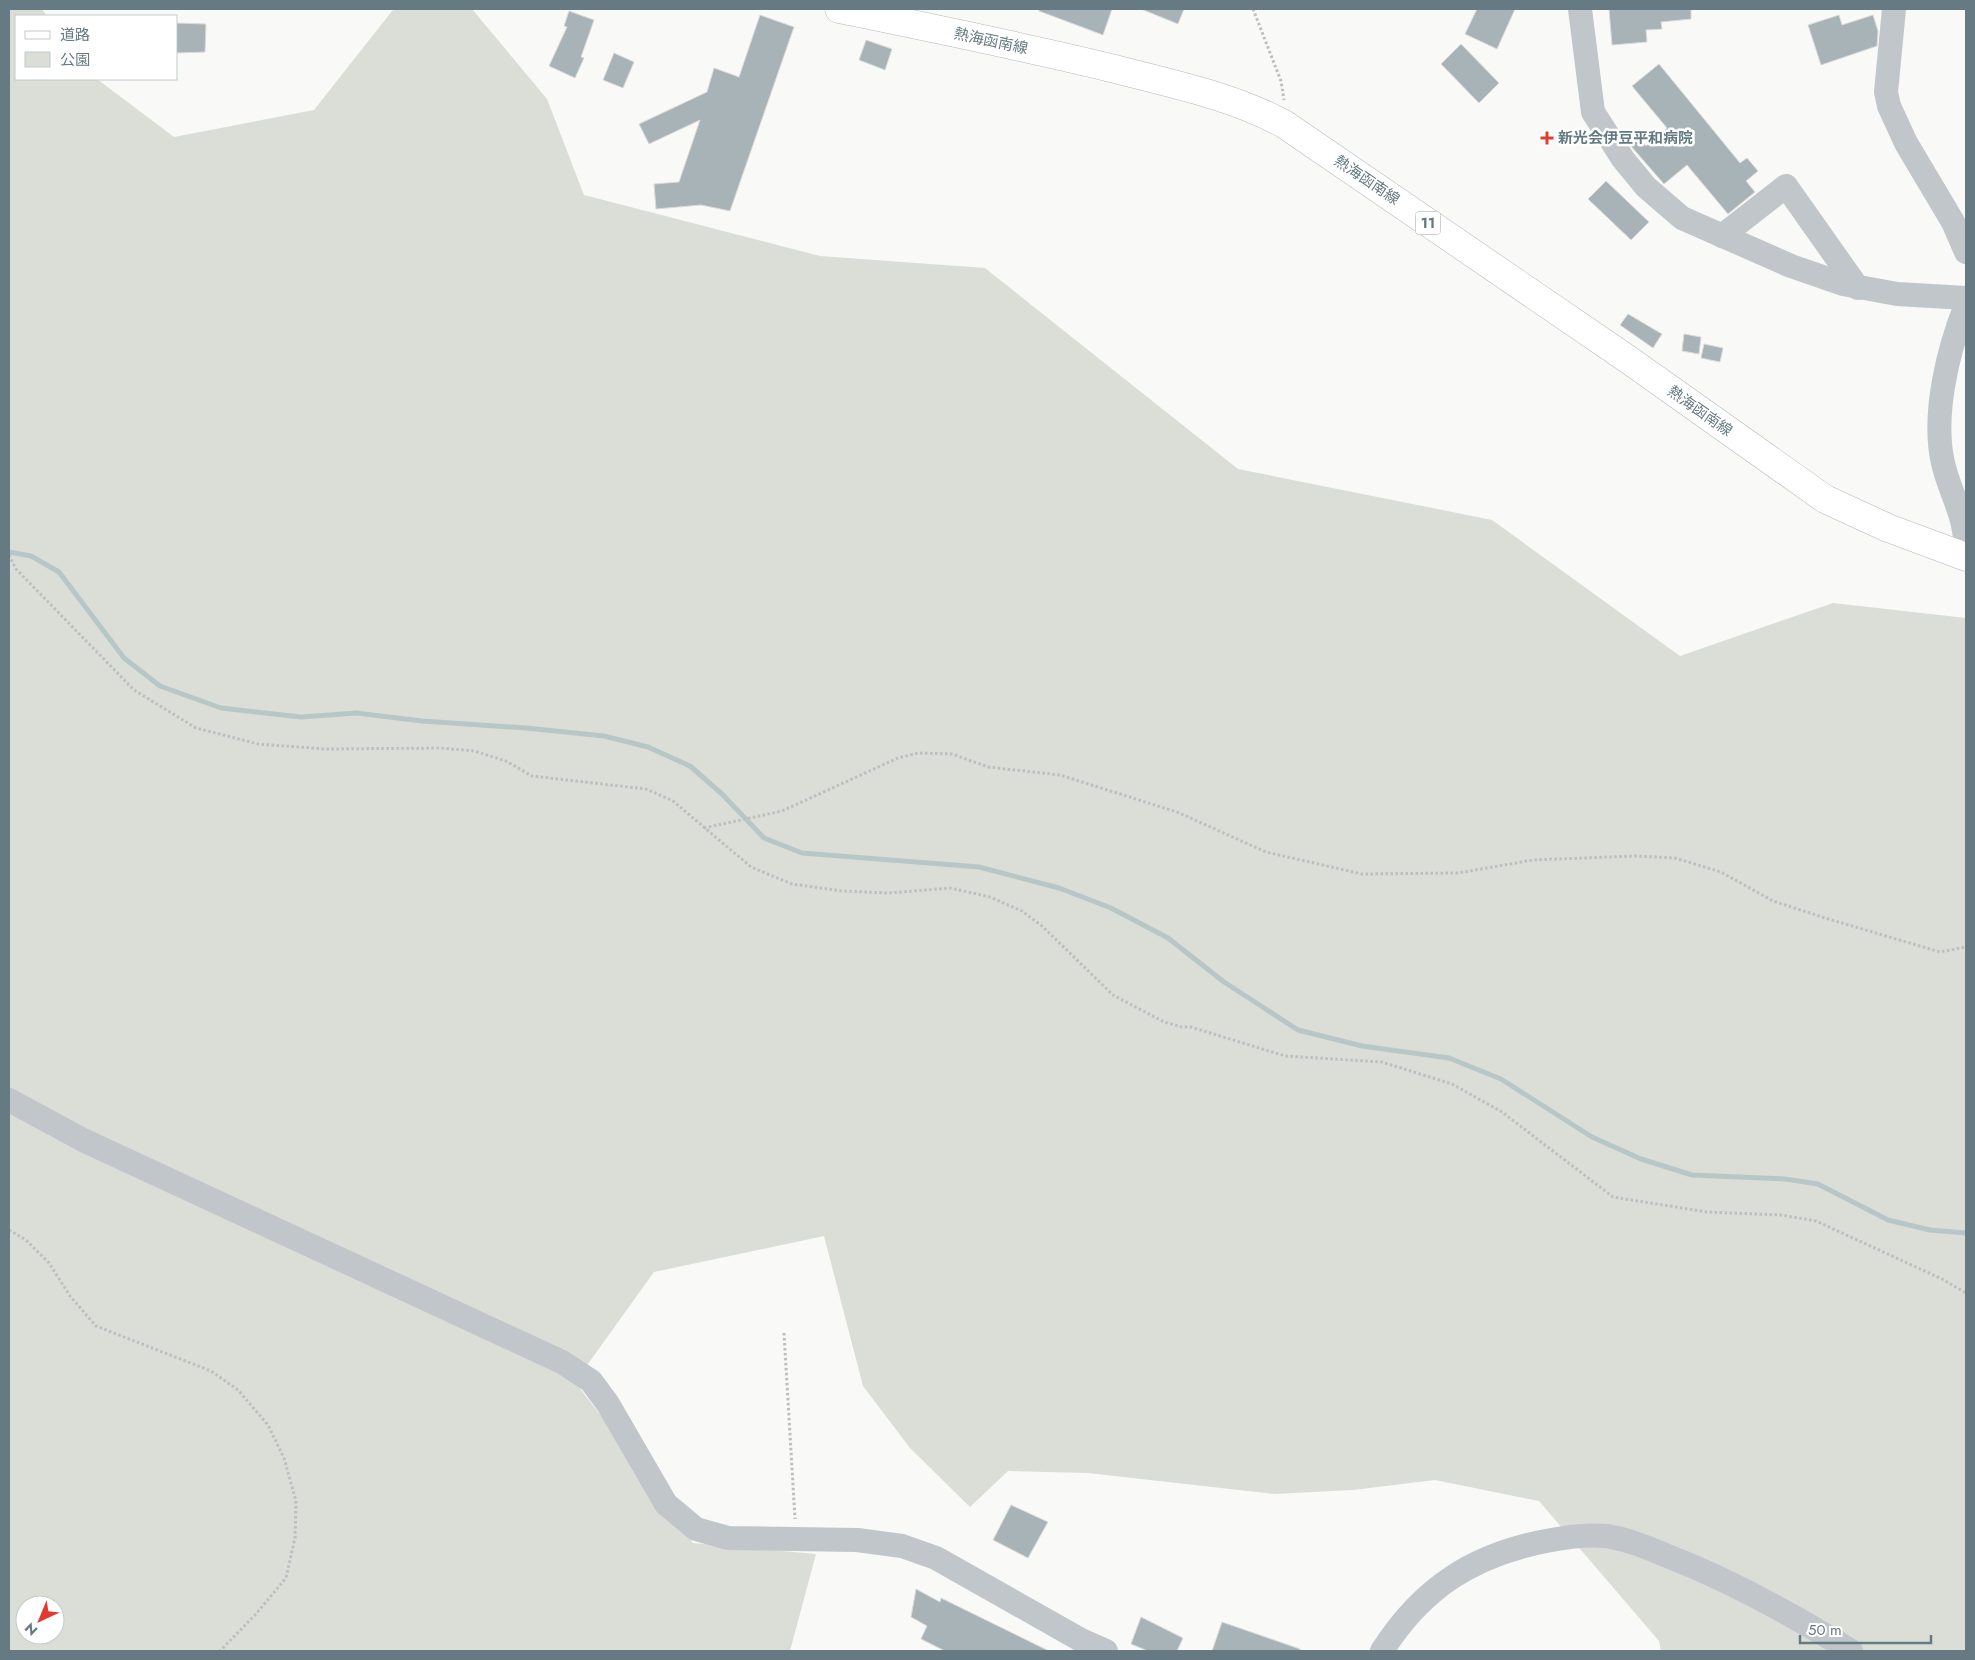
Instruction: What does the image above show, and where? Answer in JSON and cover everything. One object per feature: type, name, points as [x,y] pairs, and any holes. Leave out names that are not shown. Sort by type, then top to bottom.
[{"type":"main road","name":"熱海函南線","points":[[839,9],[1067,57],[1219,95],[1284,124],[1618,353],[1825,499],[1888,528],[1965,556]]},
{"type":"street","points":[[1580,9],[1593,112],[1623,159],[1664,204],[1682,218],[1819,277],[1858,288],[1897,294],[1966,298]]},
{"type":"street","points":[[1894,9],[1886,92],[1889,106],[1915,159],[1953,222],[1966,252]]},
{"type":"street","points":[[1722,236],[1786,186],[1858,288]]},
{"type":"street","points":[[1965,556],[1965,536],[1959,494],[1942,457],[1943,388],[1951,350],[1966,305]]},
{"type":"street","points":[[9,1100],[83,1140],[562,1362],[591,1381],[608,1404],[666,1504],[696,1529],[728,1538],[857,1540],[902,1546],[936,1558],[1081,1640],[1106,1651]]},
{"type":"street","points":[[1382,1651],[1398,1626],[1450,1577],[1495,1554],[1520,1546],[1577,1535],[1607,1536],[1641,1545],[1717,1576],[1808,1625],[1851,1651]]},
{"type":"path","points":[[1254,9],[1281,81],[1286,108],[1284,124]]},
{"type":"path","points":[[9,556],[16,569],[134,690],[196,728],[258,744],[325,749],[441,748],[474,751],[506,761],[532,776],[646,789],[673,802],[751,867],[792,884],[842,891],[889,893],[950,888],[990,897],[1022,911],[1042,926],[1112,995],[1164,1022],[1182,1027],[1191,1027],[1285,1056],[1382,1062],[1452,1084],[1502,1112],[1613,1196],[1707,1212],[1781,1214],[1816,1221],[1942,1279],[1966,1293]]},
{"type":"path","points":[[704,828],[782,811],[898,758],[918,753],[952,754],[988,767],[1060,775],[1177,812],[1266,852],[1362,874],[1458,873],[1533,860],[1635,856],[1675,858],[1721,872],[1773,901],[1851,926],[1940,952],[1966,947]]},
{"type":"path","points":[[9,1230],[26,1240],[49,1262],[70,1296],[96,1326],[211,1371],[238,1390],[268,1425],[284,1458],[296,1501],[295,1538],[286,1578],[255,1615],[220,1651]]},
{"type":"path","points":[[784,1333],[796,1539]]},
{"type":"green space","points":[[9,9],[42,9],[46,15],[15,15],[15,80],[98,80],[174,137],[314,110],[392,11],[397,9],[472,9],[547,99],[584,195],[820,256],[985,268],[1238,469],[1492,520],[1680,656],[1833,603],[1966,618],[1966,1651],[1661,1651],[1659,1641],[1539,1501],[1435,1480],[1353,1490],[1275,1494],[1088,1473],[1008,1471],[970,1507],[910,1448],[863,1386],[824,1236],[654,1272],[575,1382],[627,1449],[641,1477],[693,1543],[816,1554],[790,1651],[9,1651]]},
{"type":"building","points":[[1039,9],[1112,9],[1103,35],[1039,11]]},
{"type":"building","points":[[1141,9],[1184,9],[1178,24]]},
{"type":"building","points":[[1477,9],[1515,9],[1497,49],[1465,34]]},
{"type":"building","points":[[1609,9],[1691,9],[1691,19],[1661,22],[1662,29],[1646,30],[1647,42],[1612,45]]},
{"type":"building","points":[[569,11],[594,20],[581,57],[584,58],[575,78],[549,66],[567,27],[564,26]]},
{"type":"building","points":[[760,15],[794,27],[730,211],[701,205],[656,209],[654,184],[679,182],[700,120],[649,144],[639,124],[707,92],[714,68],[739,77]]},
{"type":"building","points":[[1839,15],[1842,25],[1873,15],[1878,31],[1877,46],[1821,65],[1808,25]]},
{"type":"building","points":[[178,23],[206,24],[205,52],[178,53]]},
{"type":"building","points":[[866,40],[892,49],[885,70],[859,60]]},
{"type":"building","points":[[1461,44],[1499,83],[1479,103],[1441,64]]},
{"type":"building","points":[[614,53],[634,62],[623,88],[603,80]]},
{"type":"building","points":[[1659,64],[1740,163],[1747,158],[1758,171],[1746,181],[1755,192],[1728,214],[1687,165],[1664,184],[1630,145],[1639,138],[1646,146],[1667,128],[1632,86]]},
{"type":"building","points":[[1606,181],[1649,222],[1631,240],[1588,199]]},
{"type":"building","points":[[1628,314],[1662,334],[1653,348],[1620,325]]},
{"type":"building","points":[[1684,334],[1701,337],[1699,354],[1682,351]]},
{"type":"building","points":[[1704,344],[1723,348],[1720,362],[1701,358]]},
{"type":"building","points":[[1011,1505],[1048,1522],[1028,1558],[993,1540]]},
{"type":"building","points":[[916,1589],[940,1602],[941,1598],[1049,1651],[945,1651],[921,1639],[927,1626],[911,1617]]},
{"type":"building","points":[[1141,1617],[1183,1638],[1177,1651],[1148,1651],[1131,1644]]},
{"type":"building","points":[[1222,1622],[1300,1649],[1300,1651],[1212,1651]]},
{"type":"waterway","points":[[9,552],[31,556],[59,572],[124,658],[160,686],[221,708],[301,717],[356,713],[422,721],[526,728],[604,736],[648,747],[690,766],[722,794],[764,838],[802,853],[979,867],[1059,888],[1111,908],[1168,938],[1224,982],[1298,1030],[1362,1046],[1449,1058],[1501,1079],[1592,1137],[1641,1159],[1692,1175],[1785,1179],[1818,1184],[1888,1220],[1930,1230],[1966,1233]]},
{"type":"place","name":"新光会伊豆平和病院","points":[[1547,138]]}]
